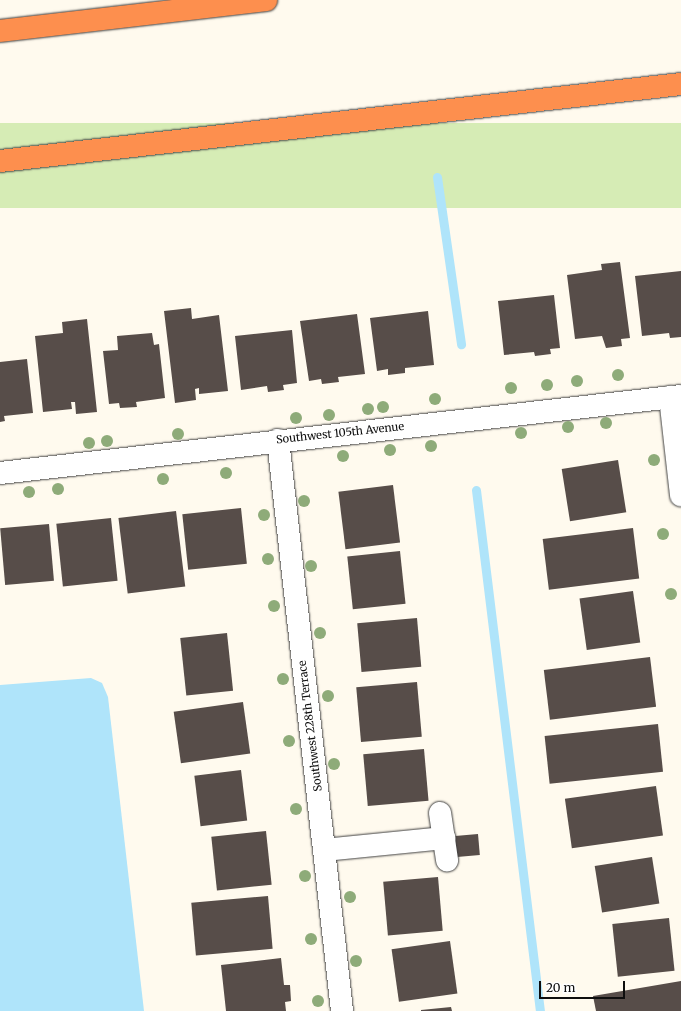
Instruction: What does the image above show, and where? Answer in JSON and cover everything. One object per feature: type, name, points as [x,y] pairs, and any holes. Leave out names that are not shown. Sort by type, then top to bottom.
[{"type":"highway","points":[[0,31],[266,0]]},
{"type":"highway","points":[[0,161],[681,84]]},
{"type":"street","name":"Southwest 105th Avenue","points":[[0,473],[278,440],[675,396]]},
{"type":"street","points":[[675,396],[681,495]]},
{"type":"street","name":"Southwest 228th Terrace","points":[[278,440],[342,1011]]},
{"type":"street","points":[[440,813],[447,860]]},
{"type":"street","points":[[324,850],[444,838]]},
{"type":"green space","points":[[0,123],[681,123],[681,208],[0,208]]},
{"type":"water","points":[[91,678],[102,683],[108,697],[144,1011],[0,1011],[0,685]]},
{"type":"building","points":[[620,262],[630,338],[621,339],[622,346],[606,348],[602,336],[575,339],[567,275],[602,270],[601,264]]},
{"type":"building","points":[[681,271],[681,337],[670,338],[669,333],[642,336],[635,276]]},
{"type":"building","points":[[554,295],[560,348],[550,349],[551,354],[535,356],[534,352],[504,355],[498,301]]},
{"type":"building","points":[[191,308],[192,319],[219,315],[228,391],[199,394],[199,388],[195,389],[196,400],[175,403],[164,311]]},
{"type":"building","points":[[428,311],[434,365],[405,368],[405,373],[388,375],[388,369],[377,371],[370,318]]},
{"type":"building","points":[[357,314],[365,374],[338,377],[339,382],[322,384],[321,379],[309,381],[300,321]]},
{"type":"building","points":[[87,319],[97,412],[76,414],[75,402],[71,402],[72,409],[43,412],[35,336],[63,333],[62,322]]},
{"type":"building","points":[[292,330],[297,383],[283,385],[284,390],[268,392],[267,386],[241,390],[235,336]]},
{"type":"building","points":[[152,333],[154,345],[159,344],[165,398],[136,402],[137,407],[120,408],[119,403],[109,404],[103,351],[118,350],[117,336]]},
{"type":"building","points":[[27,359],[33,413],[4,416],[5,421],[0,422],[0,362]]},
{"type":"building","points":[[618,460],[626,512],[570,521],[562,469]]},
{"type":"building","points":[[393,485],[400,543],[345,549],[338,492]]},
{"type":"building","points":[[241,508],[247,564],[188,570],[182,514]]},
{"type":"building","points":[[176,511],[185,586],[128,594],[118,518]]},
{"type":"building","points":[[111,518],[118,581],[63,586],[56,524]]},
{"type":"building","points":[[49,524],[54,581],[5,585],[0,528]]},
{"type":"building","points":[[633,528],[639,579],[549,590],[543,539]]},
{"type":"building","points":[[400,551],[406,604],[353,609],[347,557]]},
{"type":"building","points":[[633,591],[640,642],[587,650],[580,599]]},
{"type":"building","points":[[417,618],[421,667],[361,672],[357,623]]},
{"type":"building","points":[[227,633],[233,691],[186,696],[180,638]]},
{"type":"building","points":[[650,657],[656,707],[550,720],[544,670]]},
{"type":"building","points":[[417,682],[422,737],[361,742],[356,687]]},
{"type":"building","points":[[243,702],[250,753],[181,763],[174,712]]},
{"type":"building","points":[[658,724],[663,772],[550,784],[545,736]]},
{"type":"building","points":[[424,749],[429,801],[368,806],[363,754]]},
{"type":"building","points":[[241,770],[247,821],[201,826],[194,776]]},
{"type":"building","points":[[656,786],[663,836],[572,848],[565,799]]},
{"type":"building","points":[[266,831],[272,885],[217,890],[211,837]]},
{"type":"building","points":[[478,834],[480,855],[457,857],[455,836]]},
{"type":"building","points":[[652,857],[659,903],[602,912],[595,866]]},
{"type":"building","points":[[438,877],[443,931],[388,936],[383,882]]},
{"type":"building","points":[[268,896],[273,949],[196,956],[191,903]]},
{"type":"building","points":[[669,918],[675,971],[618,977],[612,924]]},
{"type":"building","points":[[450,941],[457,993],[399,1002],[392,949]]},
{"type":"building","points":[[281,958],[284,985],[290,985],[291,1001],[285,1002],[286,1011],[226,1011],[221,965]]},
{"type":"building","points":[[681,981],[681,1011],[596,1011],[593,996]]},
{"type":"building","points":[[451,1007],[452,1011],[421,1011],[421,1010]]},
{"type":"waterway","points":[[437,177],[461,344]]},
{"type":"waterway","points":[[476,490],[540,1011]]}]
